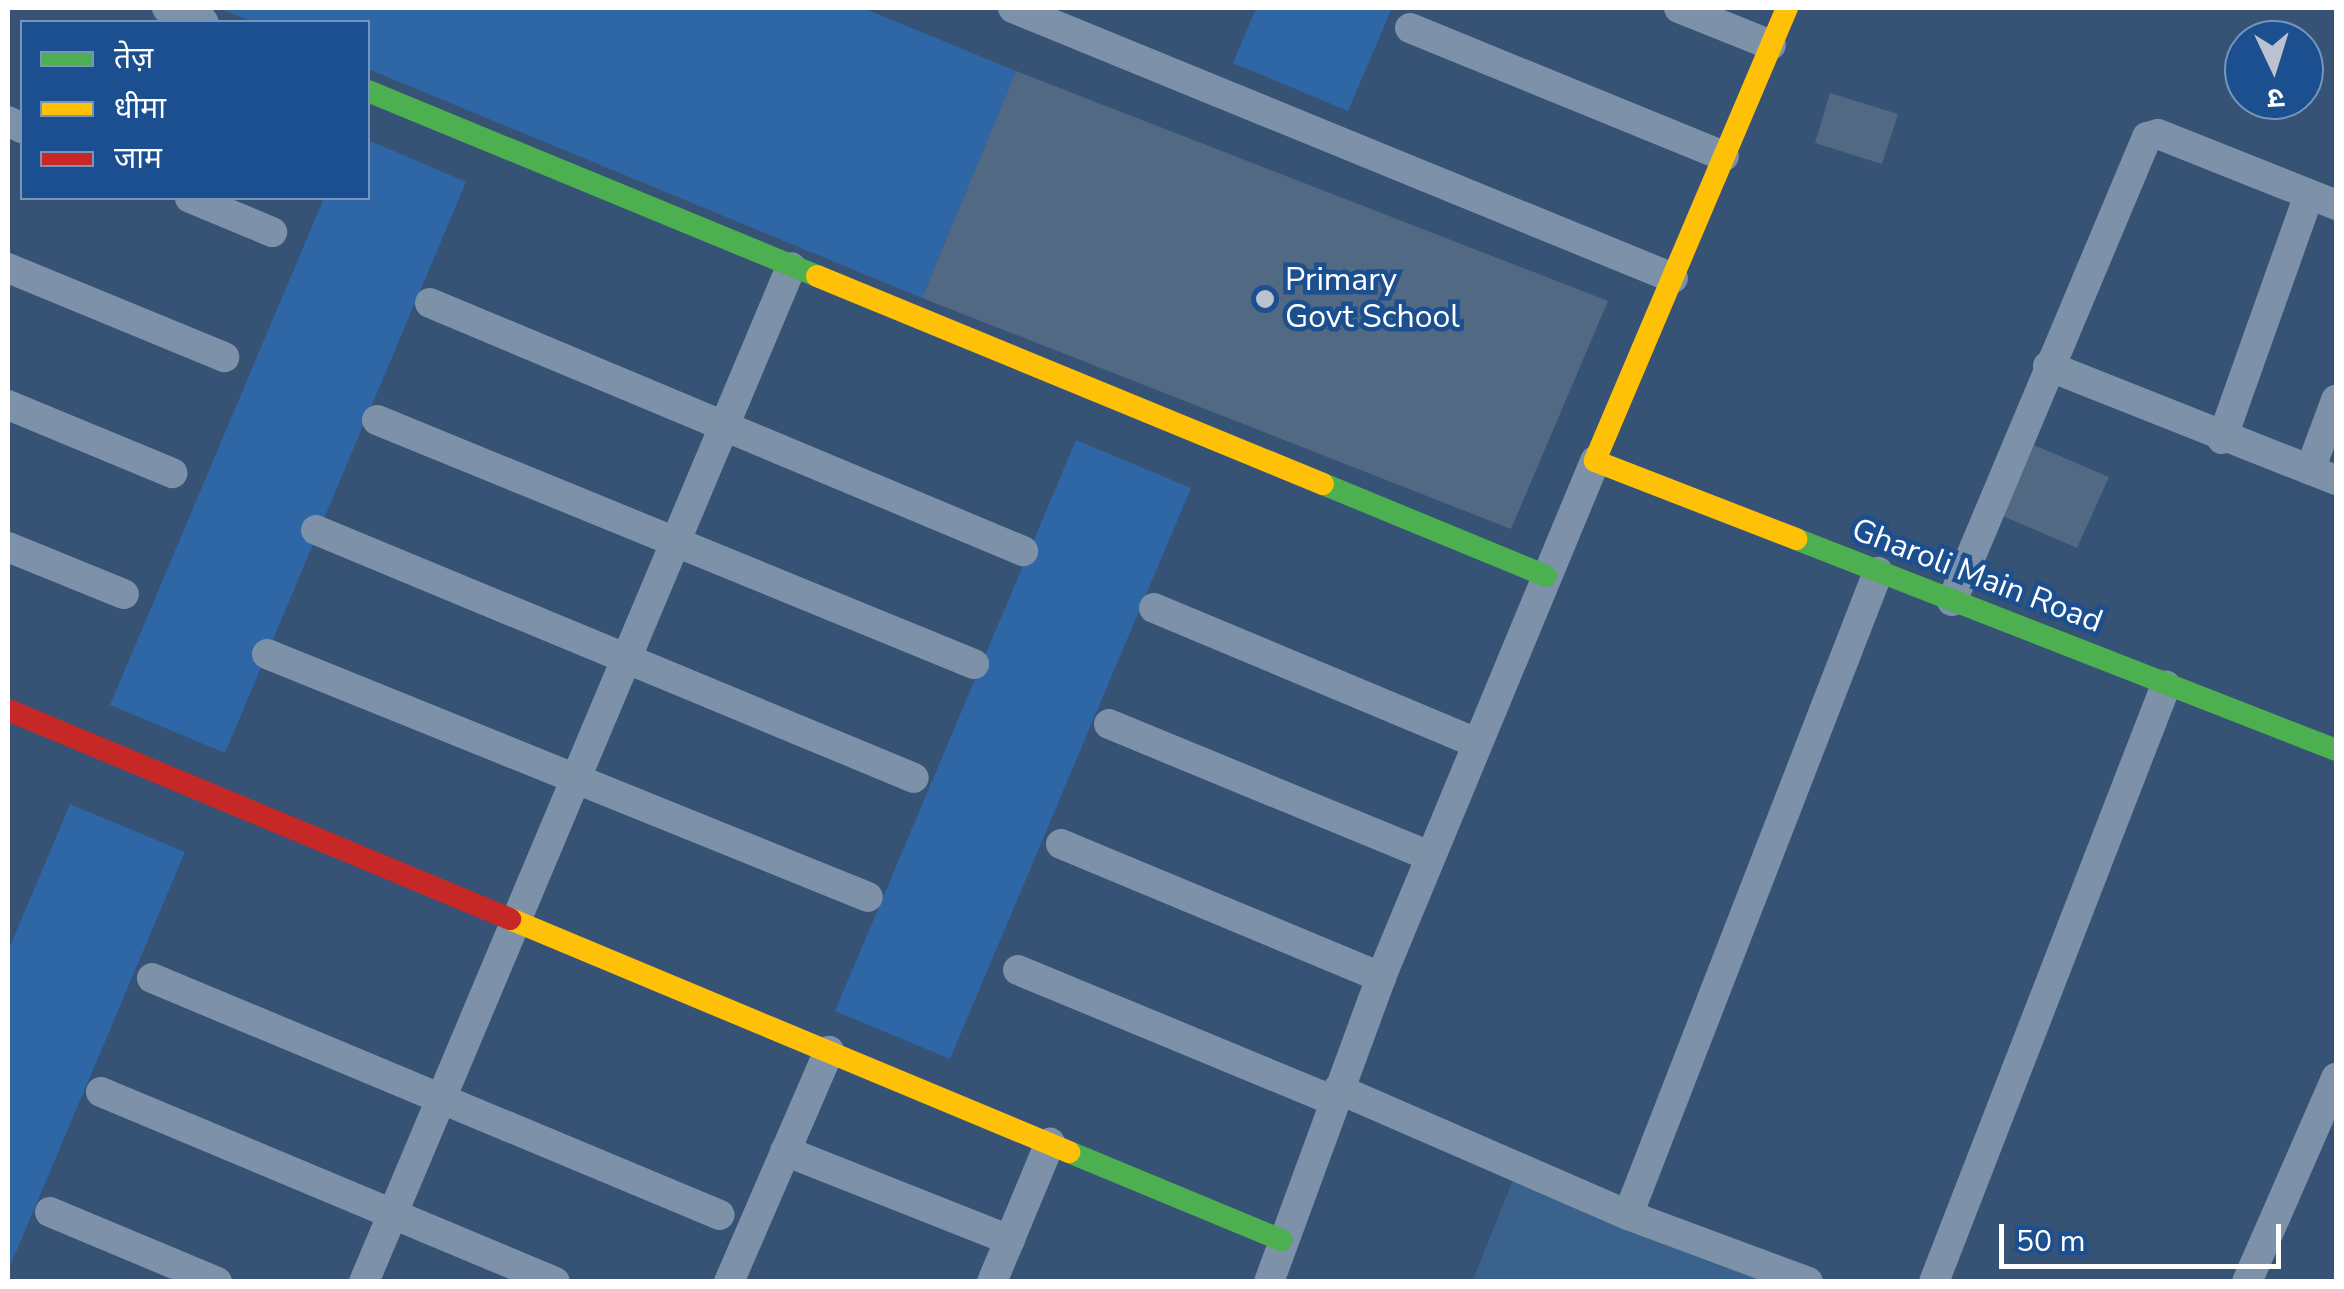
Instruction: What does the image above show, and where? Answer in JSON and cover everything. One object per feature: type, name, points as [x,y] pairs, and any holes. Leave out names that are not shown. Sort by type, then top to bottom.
[{"type":"street","points":[[167,8],[198,20]]},
{"type":"street","points":[[1013,8],[1672,278]]},
{"type":"street","points":[[1679,8],[1771,46]]},
{"type":"street","points":[[1269,1282],[1281,1240],[1430,856],[1788,8]]},
{"type":"street","points":[[1410,28],[1724,156]]},
{"type":"street","points":[[370,92],[1546,576]]},
{"type":"street","points":[[1952,601],[2147,137],[2158,134],[2322,200],[2222,439]]},
{"type":"street","points":[[195,200],[272,232]]},
{"type":"street","points":[[8,268],[224,356]]},
{"type":"street","points":[[364,1282],[791,268]]},
{"type":"street","points":[[430,303],[1023,551]]},
{"type":"street","points":[[2048,366],[2222,439],[2323,475],[2336,400]]},
{"type":"street","points":[[8,405],[172,473]]},
{"type":"street","points":[[377,420],[974,664]]},
{"type":"street","name":"Gharoli Main Road","points":[[1595,461],[2336,750]]},
{"type":"street","points":[[316,530],[914,778]]},
{"type":"street","points":[[8,547],[124,594]]},
{"type":"street","points":[[1628,1215],[1878,572]]},
{"type":"street","points":[[1154,608],[1477,742]]},
{"type":"street","points":[[267,654],[868,897]]},
{"type":"street","points":[[1934,1282],[2166,685]]},
{"type":"street","points":[[8,710],[1281,1240]]},
{"type":"street","points":[[1109,724],[1430,856]]},
{"type":"street","points":[[1062,844],[1382,977]]},
{"type":"street","points":[[1018,970],[1628,1215],[1808,1282]]},
{"type":"street","points":[[152,978],[720,1215]]},
{"type":"street","points":[[729,1282],[829,1051]]},
{"type":"street","points":[[2247,1282],[2336,1078]]},
{"type":"street","points":[[102,1092],[555,1282]]},
{"type":"street","points":[[992,1282],[1050,1143]]},
{"type":"street","points":[[785,1150],[1010,1240]]},
{"type":"street","points":[[50,1212],[217,1282]]},
{"type":"shaded area","points":[[218,8],[863,8],[1016,71],[922,298],[370,70],[370,20],[249,20]]},
{"type":"shaded area","points":[[1256,8],[1392,8],[1348,111],[1233,63]]},
{"type":"shaded area","points":[[370,141],[466,182],[225,753],[110,705],[323,200],[370,200]]},
{"type":"shaded area","points":[[1076,440],[1191,488],[950,1059],[835,1011]]},
{"type":"shaded area","points":[[70,804],[185,852],[8,1271],[8,951]]},
{"type":"shaded area","points":[[1515,1175],[1763,1281],[1472,1282]]},
{"type":"building","name":"Primary Govt School","points":[[1016,71],[1608,301],[1511,529],[922,298]]},
{"type":"building","points":[[1830,93],[1898,114],[1882,164],[1815,143]]},
{"type":"building","points":[[2027,442],[2109,477],[2077,548],[1996,513]]},
{"type":"traffic: fast","points":[[370,92],[817,276]]},
{"type":"traffic: fast","points":[[1323,484],[1546,576]]},
{"type":"traffic: fast","points":[[1796,539],[2336,750]]},
{"type":"traffic: fast","points":[[1069,1152],[1281,1240]]},
{"type":"traffic: slow","points":[[1787,8],[1595,461],[1796,539]]},
{"type":"traffic: slow","points":[[817,276],[1323,484]]},
{"type":"traffic: slow","points":[[510,919],[1069,1152]]},
{"type":"traffic: jam","points":[[8,710],[510,919]]},
{"type":"place","name":"Primary Govt School","points":[[1265,299]]}]
